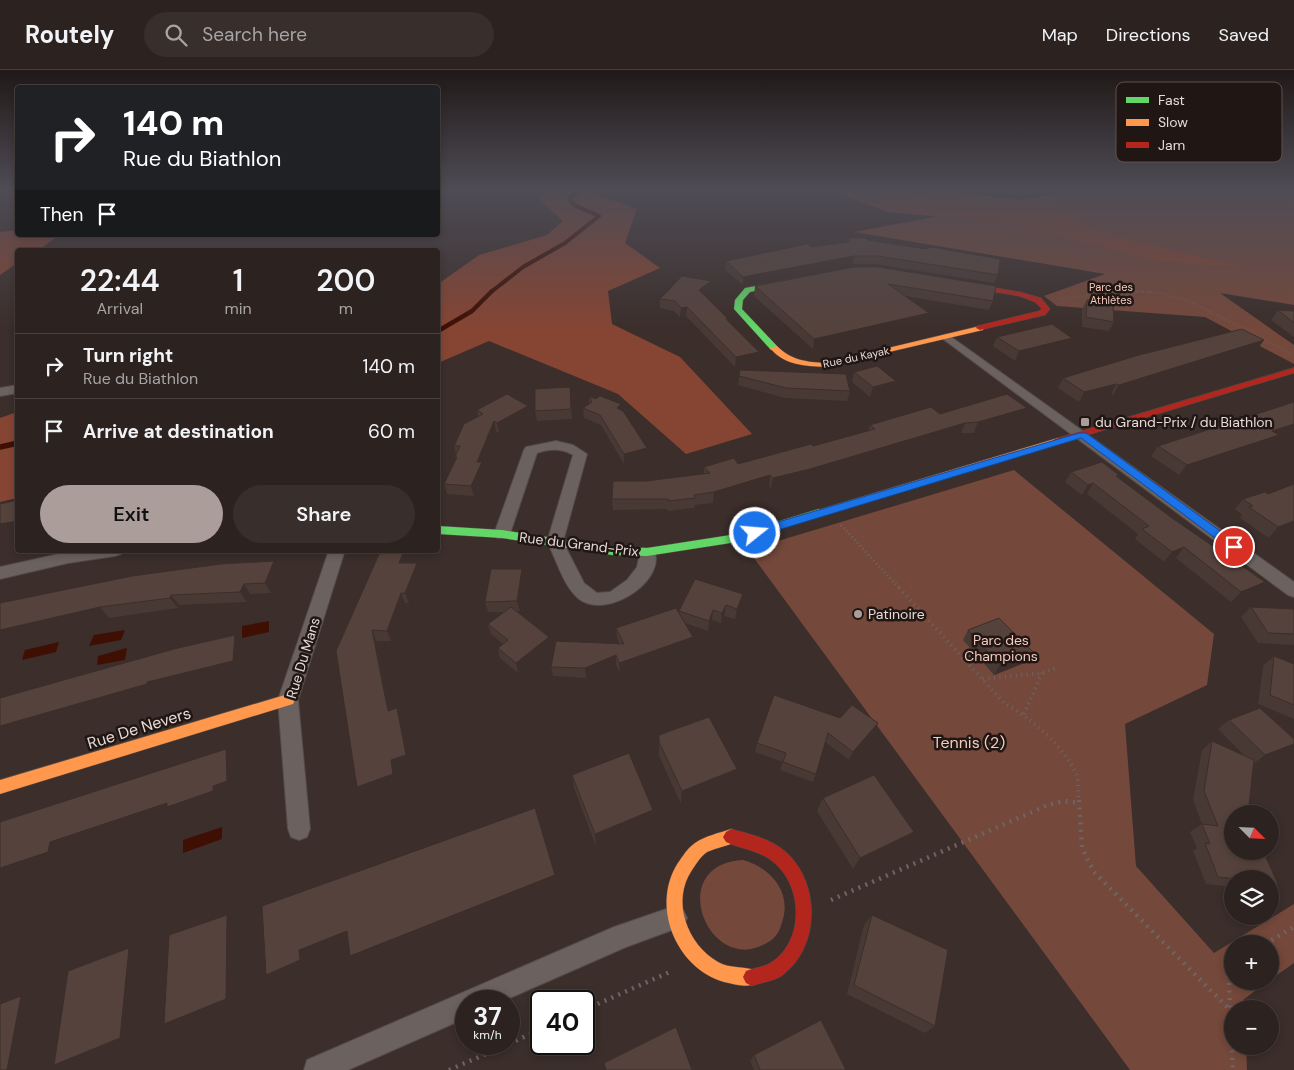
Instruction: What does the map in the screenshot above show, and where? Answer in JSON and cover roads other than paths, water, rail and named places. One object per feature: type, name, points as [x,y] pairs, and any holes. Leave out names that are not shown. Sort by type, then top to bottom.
[{"type":"street","name":"Rue du Kayak","points":[[868,270],[1020,294],[1034,297],[1042,302],[1046,308],[1042,313],[947,337],[825,365],[801,364],[782,357],[738,309],[739,300],[748,290],[831,273],[868,270]]},
{"type":"street","points":[[947,337],[1286,577],[1294,591]]},
{"type":"street","name":"Rue du Grand-Prix","points":[[440,530],[502,534],[612,551],[647,552],[737,538],[1294,370]]},
{"type":"street","points":[[0,392],[15,390]]},
{"type":"street","points":[[502,534],[531,450],[550,445],[570,447],[580,454],[555,542],[578,587],[590,596],[602,600],[618,597],[630,589],[646,567],[647,552]]},
{"type":"street","points":[[0,574],[68,557],[95,553]]},
{"type":"street","name":"Rue Du Mans","points":[[298,829],[288,700],[336,553]]},
{"type":"street","name":"Rue De Nevers","points":[[0,787],[288,700]]},
{"type":"street","points":[[731,837],[756,842],[780,856],[791,869],[800,885],[805,912],[801,937],[793,953],[781,966],[765,974],[748,978],[730,976],[712,969],[697,958],[685,944],[674,918],[674,883],[687,860],[706,844],[731,837]]},
{"type":"street","points":[[499,990],[623,936],[674,918]]},
{"type":"street","points":[[317,1070],[455,1010]]},
{"type":"waterway","points":[[491,292],[523,267],[574,236]]},
{"type":"waterway","points":[[440,330],[472,311],[491,292]]},
{"type":"waterway","points":[[0,447],[15,444]]},
{"type":"place","name":"du Grand-Prix / du Biathlon","points":[[1085,422]]},
{"type":"place","name":"Patinoire","points":[[858,614]]},
{"type":"park label","name":"Parc des Athlètes","points":[[1111,293]]},
{"type":"park label","name":"Parc des Champions","points":[[1001,648]]},
{"type":"park label","name":"Tennis (2)","points":[[969,742]]}]
